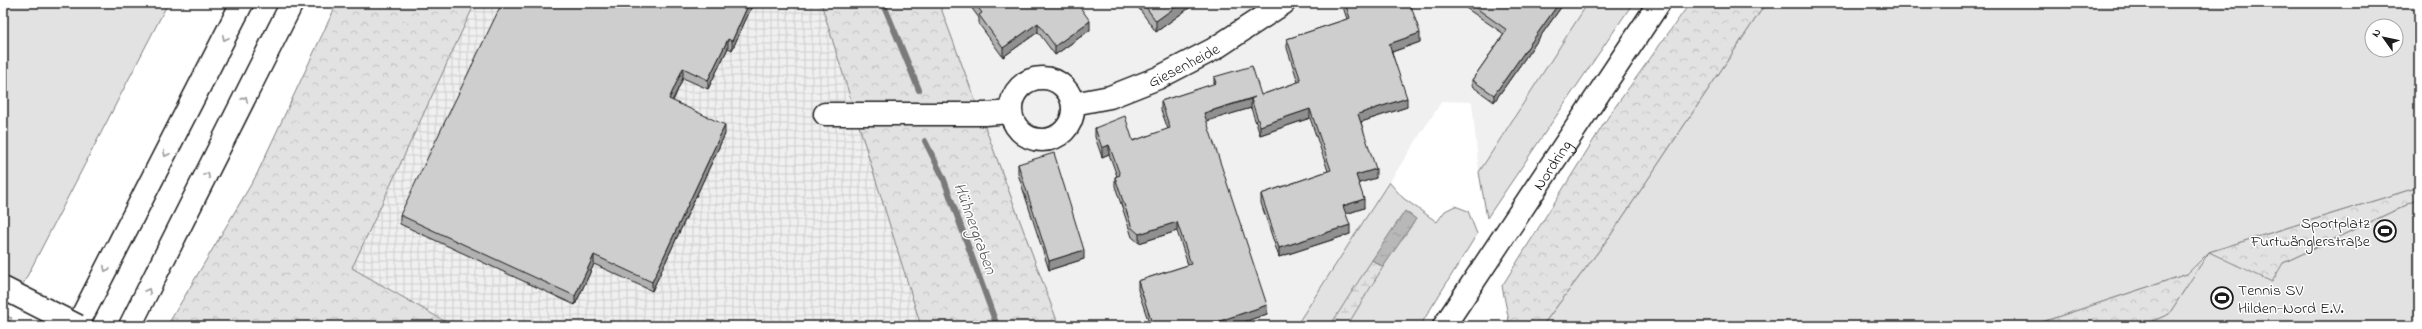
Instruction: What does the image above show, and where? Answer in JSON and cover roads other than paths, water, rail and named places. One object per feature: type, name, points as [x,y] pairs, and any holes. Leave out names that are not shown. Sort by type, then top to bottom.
[{"type":"main road","points":[[3,288],[77,326],[242,3]]},
{"type":"main road","points":[[130,326],[292,3]]},
{"type":"main road","name":"Giesenheide","points":[[1073,104],[1110,97],[1158,78],[1214,49],[1284,3]]},
{"type":"main road","name":"Nordring","points":[[1444,326],[1659,3]]},
{"type":"main road","points":[[1044,77],[1054,79],[1063,85],[1070,94],[1073,104],[1073,114],[1069,124],[1063,132],[1045,140],[1035,140],[1022,133],[1013,122],[1010,112],[1011,101],[1015,91],[1023,83],[1033,78],[1044,77]]},
{"type":"main road","points":[[825,114],[985,114],[1010,112]]},
{"type":"water","points":[[1405,211],[1416,219],[1383,267],[1372,260]]},
{"type":"waterway","name":"Hühnergraben","points":[[883,3],[919,90]]},
{"type":"waterway","name":"Hühnergraben","points":[[925,141],[943,177],[997,326]]},
{"type":"place","name":"Sportplatz Furtwänglerstraße","points":[[2385,231]]},
{"type":"place","name":"Tennis SV Hilden-Nord E.V.","points":[[2222,298]]}]
